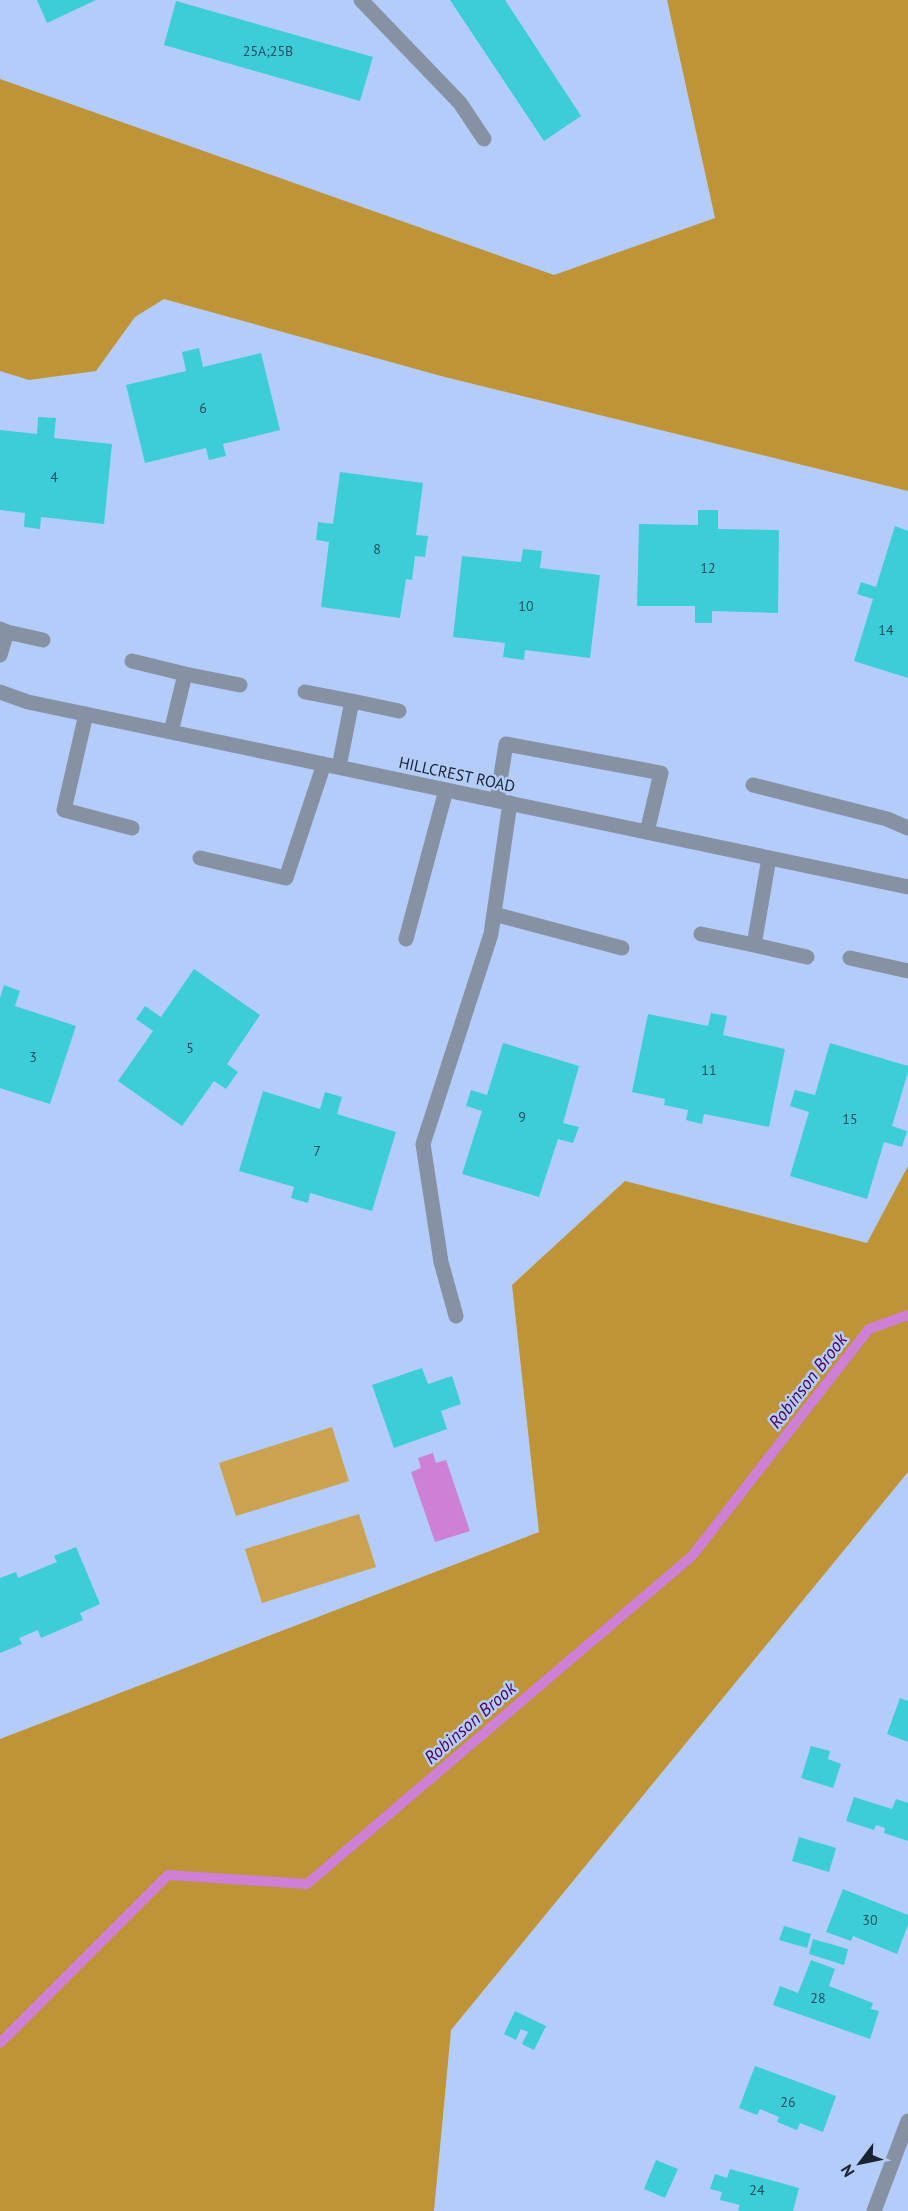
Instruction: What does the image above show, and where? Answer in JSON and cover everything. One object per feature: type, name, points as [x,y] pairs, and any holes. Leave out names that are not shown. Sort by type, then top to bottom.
[{"type":"street","points":[[361,0],[460,103],[484,139]]},
{"type":"street","points":[[0,655],[4,631],[43,640]]},
{"type":"street","points":[[132,661],[240,685]]},
{"type":"street","points":[[171,732],[185,674]]},
{"type":"street","name":"HILLCREST ROAD","points":[[0,692],[28,702],[908,887]]},
{"type":"street","points":[[305,692],[399,711]]},
{"type":"street","points":[[339,767],[352,700]]},
{"type":"street","points":[[86,714],[64,810],[132,828]]},
{"type":"street","points":[[456,1316],[441,1262],[423,1143],[491,933],[506,744],[661,772],[647,832]]},
{"type":"street","points":[[200,858],[286,878],[324,764]]},
{"type":"street","points":[[753,785],[887,819],[908,828]]},
{"type":"street","points":[[406,939],[446,790]]},
{"type":"street","points":[[754,945],[769,858]]},
{"type":"street","points":[[494,914],[622,948]]},
{"type":"street","points":[[701,934],[807,957]]},
{"type":"street","points":[[850,958],[908,971]]},
{"type":"street","points":[[874,2211],[908,2121]]},
{"type":"shaded area","points":[[667,0],[908,0],[908,491],[441,376],[164,299],[135,317],[96,371],[29,380],[0,371],[0,79],[554,275],[715,218]]},
{"type":"shaded area","points":[[908,1166],[908,1472],[451,2030],[434,2211],[0,2211],[0,1739],[539,1532],[512,1285],[625,1181],[867,1243]]},
{"type":"shaded area","points":[[332,1427],[349,1481],[236,1516],[219,1463]]},
{"type":"shaded area","points":[[433,1453],[436,1463],[446,1460],[470,1531],[435,1542],[411,1472],[421,1468],[418,1458]]},
{"type":"shaded area","points":[[359,1514],[376,1567],[262,1603],[245,1549]]},
{"type":"building","points":[[37,0],[96,0],[47,23]]},
{"type":"building","points":[[450,0],[505,0],[581,116],[544,141]]},
{"type":"building","points":[[176,1],[373,57],[360,101],[164,45]]},
{"type":"building","points":[[199,348],[203,367],[261,353],[280,430],[223,444],[226,456],[209,460],[206,448],[145,463],[126,385],[186,371],[182,352]]},
{"type":"building","points":[[38,417],[56,418],[54,438],[112,444],[104,524],[41,517],[40,529],[24,527],[25,513],[0,510],[0,430],[37,434]]},
{"type":"building","points":[[340,472],[423,483],[416,535],[428,536],[425,557],[415,556],[412,580],[406,579],[400,618],[321,607],[329,542],[316,540],[318,522],[333,524]]},
{"type":"building","points":[[698,510],[718,510],[718,529],[779,530],[778,613],[712,611],[712,623],[695,623],[695,606],[637,606],[639,524],[698,525]]},
{"type":"building","points":[[895,526],[908,531],[908,678],[854,661],[873,599],[857,594],[861,582],[876,587]]},
{"type":"building","points":[[523,549],[542,551],[540,568],[600,575],[590,658],[525,650],[524,660],[503,657],[505,643],[453,637],[462,556],[521,562]]},
{"type":"building","points":[[194,969],[260,1015],[227,1064],[238,1072],[226,1089],[214,1081],[182,1126],[118,1081],[153,1031],[136,1019],[145,1006],[161,1017]]},
{"type":"building","points":[[4,985],[20,991],[15,1006],[76,1026],[50,1104],[0,1088],[0,998]]},
{"type":"building","points":[[711,1013],[727,1016],[723,1035],[785,1049],[769,1127],[704,1114],[702,1124],[686,1120],[688,1110],[664,1105],[665,1099],[632,1092],[648,1014],[708,1026]]},
{"type":"building","points":[[503,1043],[579,1066],[563,1123],[579,1127],[573,1143],[558,1139],[539,1197],[462,1174],[482,1111],[466,1106],[471,1090],[487,1095]]},
{"type":"building","points":[[830,1043],[908,1066],[892,1126],[907,1131],[902,1147],[884,1142],[867,1199],[790,1176],[809,1112],[790,1106],[795,1090],[815,1095]]},
{"type":"building","points":[[263,1091],[320,1109],[325,1092],[342,1097],[337,1114],[396,1132],[372,1211],[310,1193],[308,1203],[291,1198],[294,1187],[239,1171]]},
{"type":"building","points":[[422,1368],[428,1384],[452,1376],[461,1404],[441,1411],[447,1429],[394,1448],[372,1385]]},
{"type":"building","points":[[76,1547],[100,1604],[80,1613],[83,1620],[41,1638],[38,1630],[19,1638],[22,1644],[0,1653],[0,1578],[16,1572],[18,1578],[57,1562],[54,1556]]},
{"type":"building","points":[[900,1698],[908,1701],[908,1742],[887,1734]]},
{"type":"building","points":[[811,1746],[830,1751],[828,1759],[841,1764],[833,1788],[801,1778]]},
{"type":"building","points":[[854,1797],[892,1809],[896,1799],[908,1803],[908,1841],[884,1833],[885,1828],[876,1825],[874,1830],[846,1821]]},
{"type":"building","points":[[799,1837],[836,1848],[829,1872],[792,1861]]},
{"type":"building","points":[[843,1889],[908,1915],[908,1925],[897,1954],[853,1936],[851,1941],[826,1932]]},
{"type":"building","points":[[784,1926],[811,1934],[807,1948],[779,1940]]},
{"type":"building","points":[[813,1939],[848,1949],[844,1965],[809,1954]]},
{"type":"building","points":[[811,1960],[835,1969],[829,1986],[873,2003],[871,2009],[879,2011],[870,2039],[773,2005],[780,1986],[798,1993]]},
{"type":"building","points":[[515,2011],[546,2026],[534,2050],[522,2044],[528,2032],[521,2029],[516,2040],[504,2034]]},
{"type":"building","points":[[755,2066],[836,2096],[823,2132],[800,2123],[797,2130],[777,2122],[779,2117],[760,2109],[757,2115],[739,2108]]},
{"type":"building","points":[[656,2160],[678,2169],[665,2198],[644,2189]]},
{"type":"building","points":[[730,2169],[799,2188],[793,2211],[741,2211],[738,2210],[740,2205],[720,2200],[722,2192],[710,2189],[715,2174],[727,2178]]},
{"type":"waterway","name":"Robinson Brook","points":[[0,2043],[168,1875],[307,1884],[692,1556],[869,1329],[908,1315]]}]
